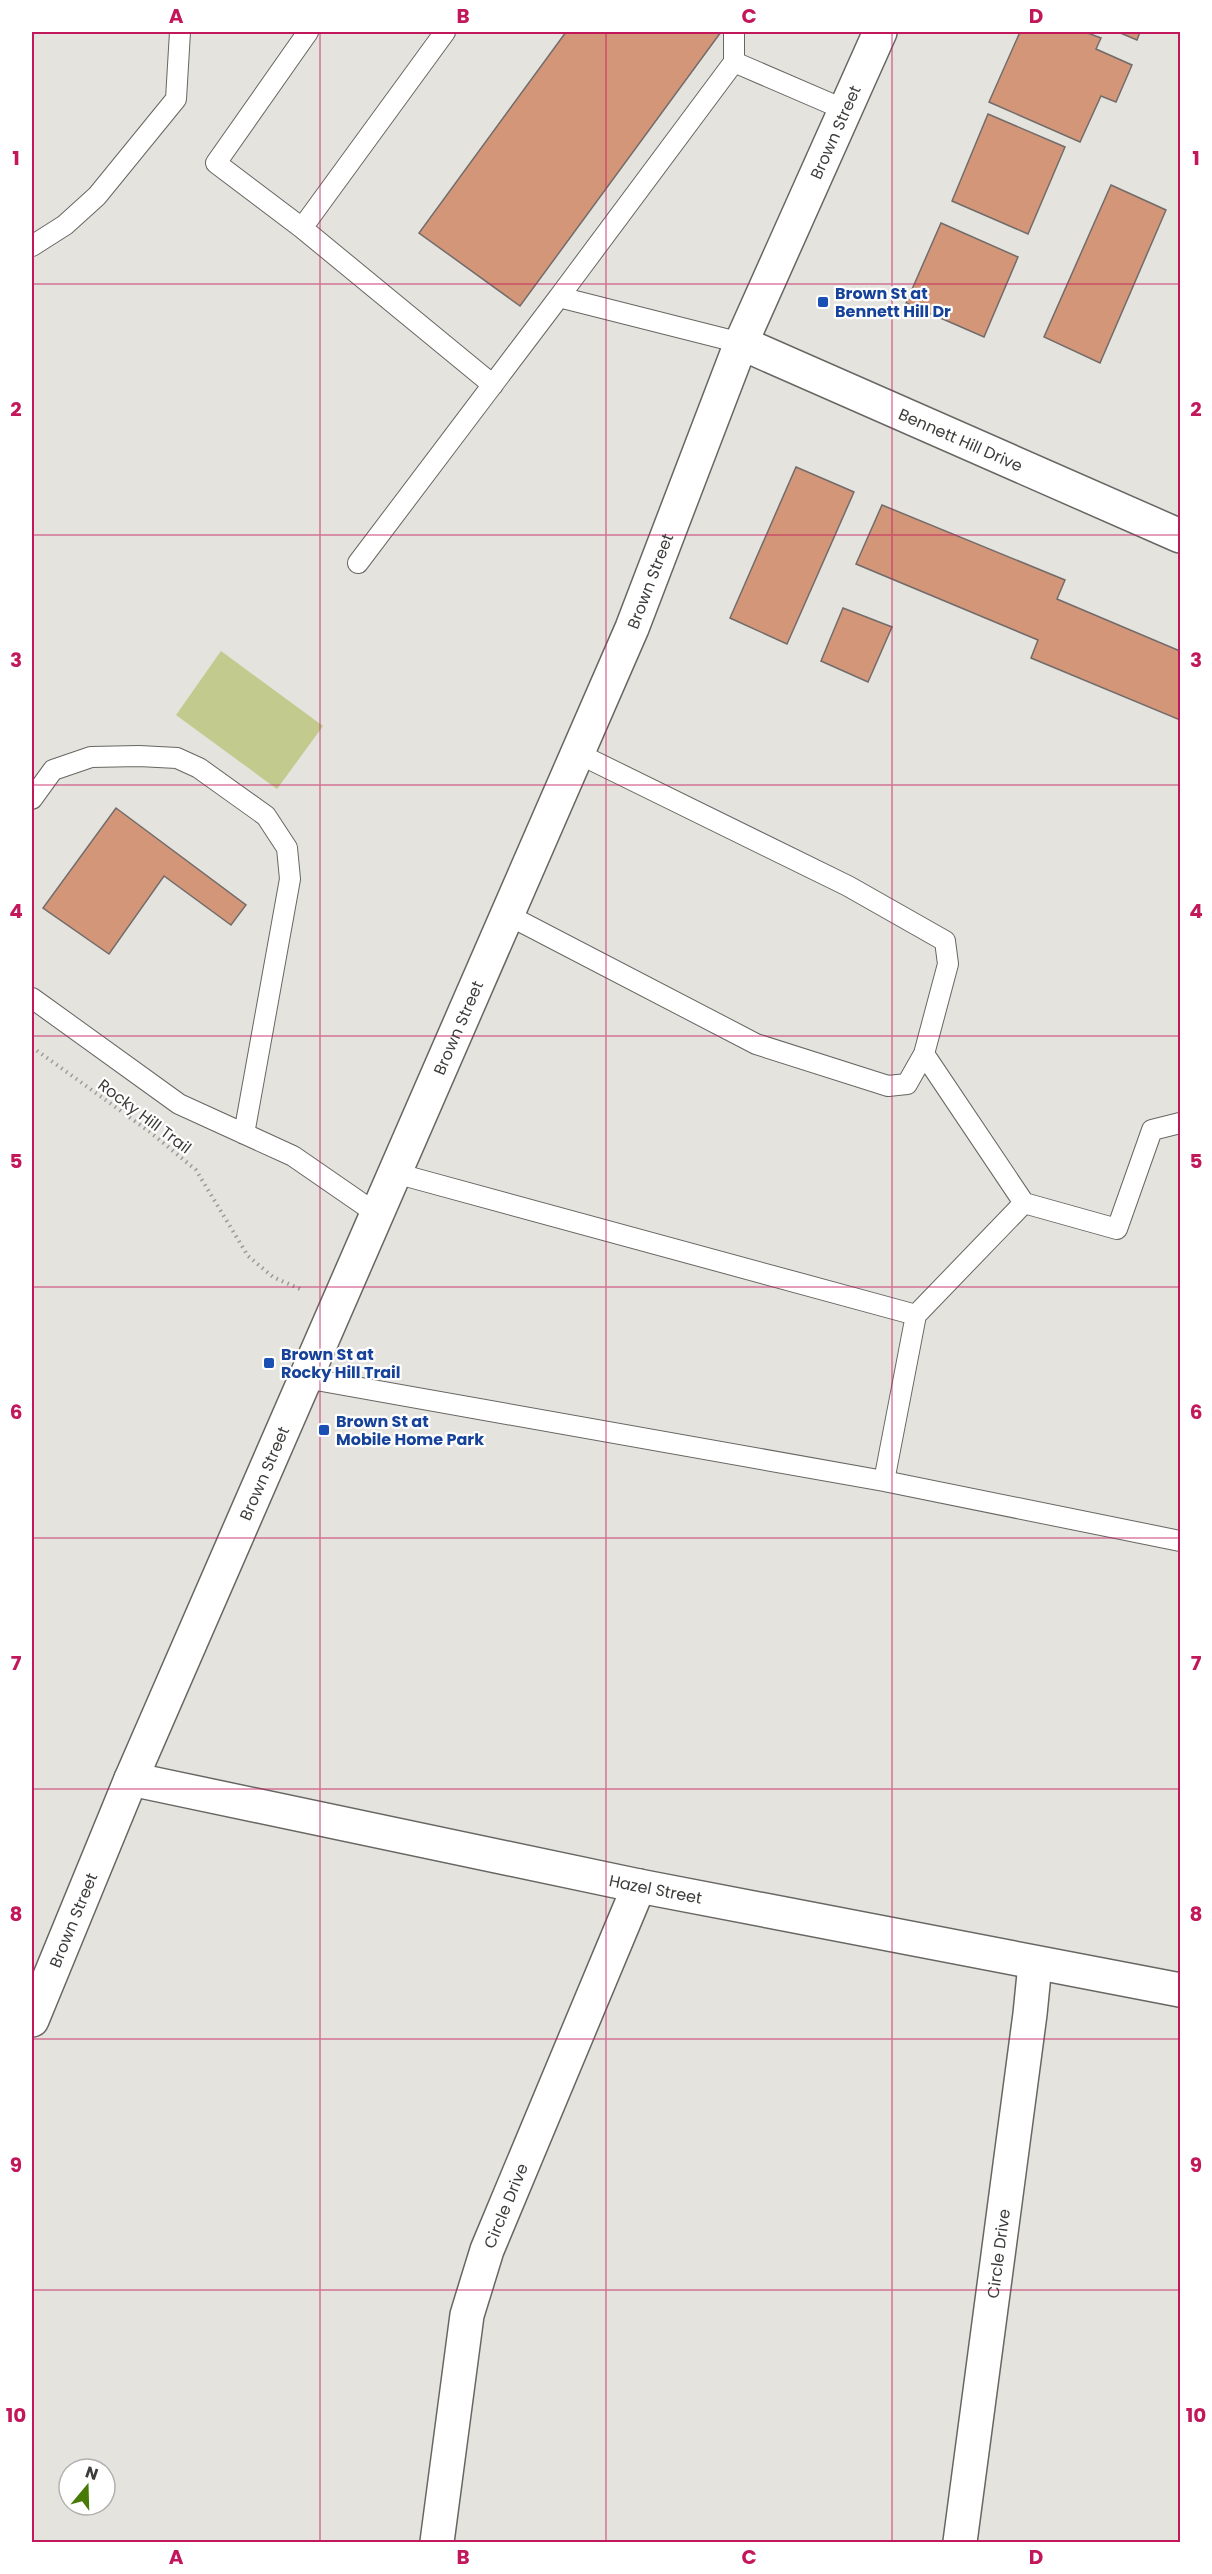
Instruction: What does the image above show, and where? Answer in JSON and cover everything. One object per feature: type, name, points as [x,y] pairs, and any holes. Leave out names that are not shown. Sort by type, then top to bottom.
[{"type":"street","name":"Brown Street","points":[[32,2020],[131,1779],[633,628],[741,344],[843,109],[880,32]]},
{"type":"street","name":"Bennett Hill Drive","points":[[741,344],[969,441],[1180,536]]},
{"type":"street","name":"Hazel Street","points":[[131,1779],[639,1886],[1035,1964],[1180,1990]]},
{"type":"street","name":"Circle Drive","points":[[437,2542],[467,2314],[487,2250],[639,1886]]},
{"type":"street","name":"Circle Drive","points":[[960,2542],[1035,1964]]},
{"type":"lane","points":[[32,246],[65,225],[97,196],[176,99],[180,32]]},
{"type":"lane","points":[[308,32],[216,163],[302,228],[493,385]]},
{"type":"lane","points":[[302,228],[445,32]]},
{"type":"lane","points":[[358,562],[734,62],[735,32]]},
{"type":"lane","points":[[734,62],[843,109]]},
{"type":"lane","points":[[559,297],[741,344]]},
{"type":"lane","points":[[507,915],[756,1044],[888,1086],[907,1084],[924,1054],[948,964],[945,941],[848,886],[577,753]]},
{"type":"lane","points":[[32,799],[52,770],[91,757],[177,758],[200,768],[266,816],[287,848],[290,879],[244,1134]]},
{"type":"lane","points":[[32,998],[179,1104],[293,1156],[377,1214]]},
{"type":"lane","points":[[924,1054],[1024,1203],[1117,1229],[1152,1130],[1180,1123]]},
{"type":"lane","points":[[395,1173],[916,1315]]},
{"type":"lane","points":[[884,1481],[916,1315],[1024,1203]]},
{"type":"lane","points":[[305,1378],[884,1481],[1180,1541]]},
{"type":"path","name":"Rocky Hill Trail","points":[[32,1047],[150,1132],[196,1170],[248,1256],[273,1277],[337,1306]]},
{"type":"green space","points":[[221,651],[323,726],[277,789],[176,715]]},
{"type":"building","points":[[566,32],[721,32],[520,306],[419,233]]},
{"type":"building","points":[[1020,32],[1085,32],[1101,38],[1096,49],[1132,65],[1116,102],[1101,96],[1080,142],[989,102]]},
{"type":"building","points":[[1118,32],[1140,32],[1137,40]]},
{"type":"building","points":[[988,114],[1065,147],[1028,234],[952,201]]},
{"type":"building","points":[[1111,185],[1166,210],[1100,363],[1044,337]]},
{"type":"building","points":[[941,223],[1018,257],[984,337],[906,303]]},
{"type":"building","points":[[796,467],[854,492],[787,644],[730,618]]},
{"type":"building","points":[[882,505],[1065,580],[1057,599],[1180,651],[1180,720],[1031,658],[1038,640],[856,564]]},
{"type":"building","points":[[843,608],[892,627],[868,682],[821,661]]},
{"type":"building","points":[[116,808],[246,905],[231,925],[164,876],[109,954],[43,908]]},
{"type":"place","name":"Brown St at Bennett Hill Dr","points":[[823,302]]},
{"type":"place","name":"Brown St at Rocky Hill Trail","points":[[269,1363]]},
{"type":"place","name":"Brown St at Mobile Home Park","points":[[324,1430]]}]
